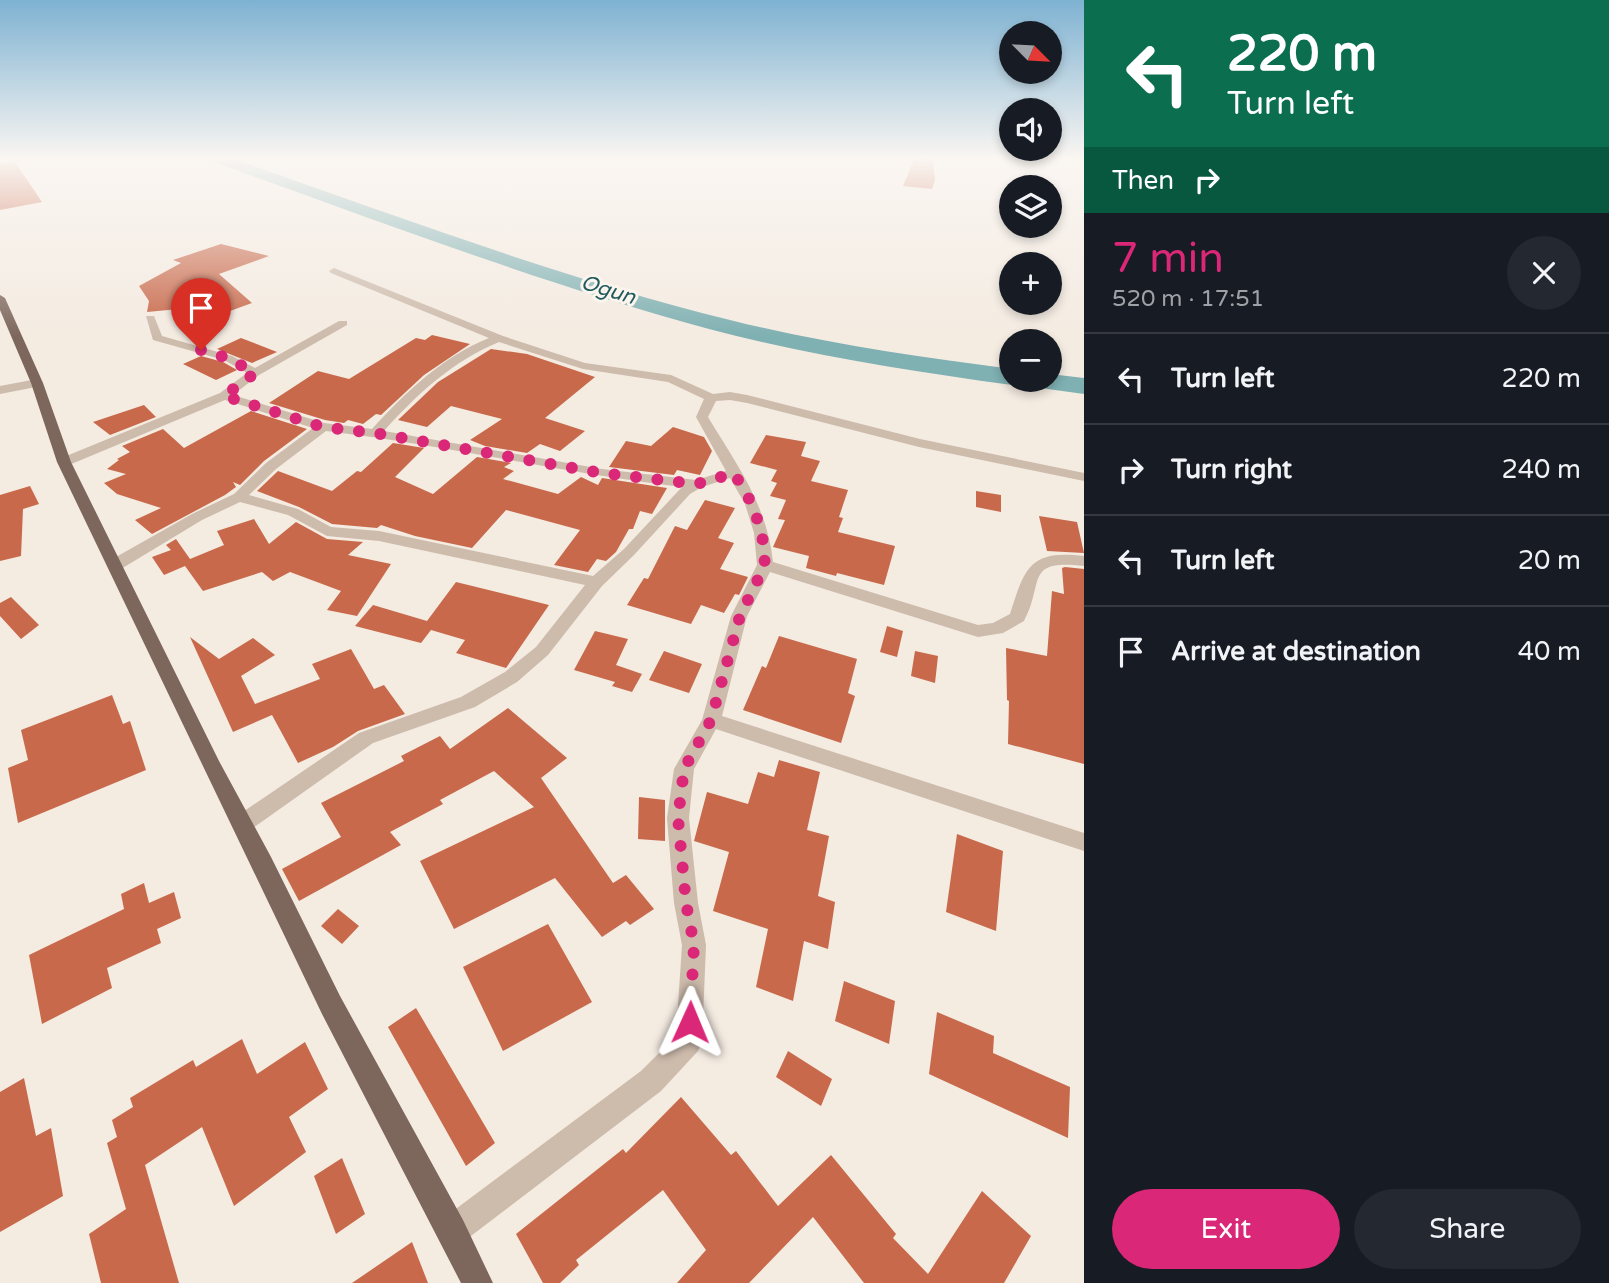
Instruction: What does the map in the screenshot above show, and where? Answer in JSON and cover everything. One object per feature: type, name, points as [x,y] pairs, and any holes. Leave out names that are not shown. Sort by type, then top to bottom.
[{"type":"main road","points":[[2,308],[37,383],[64,462],[210,764],[331,1005],[477,1283]]},
{"type":"street","points":[[334,271],[499,338],[583,366],[671,379],[711,398],[730,396],[747,399],[919,443],[1084,477]]},
{"type":"street","points":[[150,318],[157,338],[228,358],[255,373]]},
{"type":"street","points":[[64,462],[224,396],[255,373],[343,323]]},
{"type":"street","points":[[374,433],[400,404],[428,380],[478,346],[499,338]]},
{"type":"street","points":[[0,390],[37,383]]},
{"type":"street","points":[[224,396],[323,427],[374,433],[602,473],[697,484]]},
{"type":"street","points":[[452,1231],[651,1082],[689,1042],[694,945],[686,903],[678,818],[684,769],[711,720],[740,616],[765,565],[762,533],[752,504],[702,417],[711,398]]},
{"type":"street","points":[[115,565],[197,517],[239,497],[271,466],[323,427]]},
{"type":"street","points":[[242,824],[366,738],[468,702],[511,677],[542,651],[596,582],[629,552],[685,491],[697,484],[734,473]]},
{"type":"street","points":[[239,497],[293,512],[327,531],[379,536],[596,582]]},
{"type":"street","points":[[765,565],[978,631],[997,629],[1018,617],[1033,570],[1042,561],[1060,557],[1084,561]]},
{"type":"street","points":[[711,720],[1084,842]]},
{"type":"building","points":[[221,244],[269,256],[219,274],[252,303],[208,319],[179,309],[147,312],[149,301],[139,286],[181,263],[173,260]]},
{"type":"building","points":[[432,335],[470,344],[424,375],[381,415],[376,414],[363,424],[348,420],[344,423],[325,420],[269,403],[318,371],[349,379],[416,338],[425,340]]},
{"type":"building","points":[[241,338],[277,352],[252,363],[217,349]]},
{"type":"building","points":[[491,349],[527,354],[595,377],[545,418],[585,431],[560,451],[540,444],[527,453],[485,446],[470,440],[502,419],[451,406],[427,427],[398,420],[438,382]]},
{"type":"building","points":[[201,356],[223,362],[237,370],[216,380],[183,364]]},
{"type":"building","points":[[144,405],[156,417],[110,435],[93,422]]},
{"type":"building","points":[[251,411],[307,429],[264,461],[240,485],[233,482],[236,487],[225,495],[152,534],[135,520],[161,508],[117,494],[104,483],[126,474],[107,469],[130,452],[122,446],[163,429],[184,448]]},
{"type":"building","points":[[673,427],[704,437],[712,451],[700,475],[677,470],[674,475],[609,467],[626,441],[651,446]]},
{"type":"building","points":[[766,435],[806,442],[801,456],[820,461],[811,481],[848,490],[839,517],[843,518],[838,532],[895,546],[884,585],[806,568],[809,556],[773,547],[785,520],[778,519],[786,500],[770,496],[777,483],[771,481],[777,470],[750,463]]},
{"type":"building","points":[[393,443],[424,448],[395,477],[433,494],[477,457],[511,463],[504,467],[514,471],[503,479],[558,494],[581,477],[598,485],[602,478],[667,488],[652,514],[640,511],[633,529],[629,529],[616,552],[606,561],[597,559],[588,572],[554,565],[580,530],[506,510],[472,548],[415,536],[381,525],[377,528],[332,524],[299,507],[257,491],[278,471],[332,491],[357,471],[361,472]]},
{"type":"building","points":[[30,486],[39,504],[23,509],[21,556],[0,561],[0,495]]},
{"type":"building","points":[[976,491],[1001,495],[1001,512],[976,507]]},
{"type":"building","points":[[705,500],[735,508],[718,538],[734,543],[720,569],[748,577],[739,595],[735,594],[724,613],[701,605],[691,624],[627,605],[644,578],[648,579],[675,526],[687,530]]},
{"type":"building","points":[[1039,516],[1077,522],[1084,553],[1047,551]]},
{"type":"building","points":[[254,519],[269,544],[296,522],[327,539],[363,542],[348,555],[391,564],[357,616],[327,610],[341,591],[290,572],[273,581],[262,572],[203,591],[185,566],[164,575],[152,557],[171,550],[166,545],[176,539],[190,559],[224,545],[217,531]]},
{"type":"building","points":[[1062,568],[1084,569],[1084,764],[1008,744],[1006,648],[1047,656],[1052,591],[1064,594]]},
{"type":"building","points":[[456,582],[549,605],[506,668],[456,653],[465,640],[431,630],[421,643],[355,626],[373,605],[427,621]]},
{"type":"building","points":[[11,597],[39,625],[21,639],[0,616],[0,603]]},
{"type":"building","points":[[887,626],[903,631],[897,657],[880,652]]},
{"type":"building","points":[[595,631],[628,639],[616,665],[642,674],[632,692],[612,686],[615,682],[574,670]]},
{"type":"building","points":[[779,636],[857,659],[848,693],[855,696],[841,743],[743,710],[762,666],[766,668]]},
{"type":"building","points":[[190,637],[219,659],[253,638],[275,655],[241,676],[255,704],[320,679],[312,664],[351,649],[374,689],[384,685],[405,714],[358,731],[333,747],[298,763],[272,715],[233,732]]},
{"type":"building","points":[[664,651],[702,664],[689,693],[649,680]]},
{"type":"building","points":[[915,651],[938,656],[935,683],[911,676]]},
{"type":"building","points":[[112,695],[123,724],[130,721],[146,770],[18,823],[8,768],[28,760],[21,730]]},
{"type":"building","points":[[508,708],[567,758],[541,778],[613,883],[626,875],[654,909],[630,925],[626,921],[602,937],[555,878],[454,929],[420,861],[534,807],[494,771],[440,800],[443,804],[390,832],[401,845],[299,901],[282,869],[341,837],[321,803],[404,761],[401,756],[440,736],[450,749]]},
{"type":"building","points":[[779,760],[820,772],[807,830],[829,836],[818,896],[835,902],[828,949],[804,941],[793,1001],[756,987],[768,929],[713,911],[729,852],[694,841],[707,792],[748,804],[758,772],[774,777]]},
{"type":"building","points":[[639,797],[665,800],[665,841],[638,839]]},
{"type":"building","points":[[957,834],[1003,851],[996,931],[946,912]]},
{"type":"building","points":[[144,883],[149,903],[174,892],[181,918],[157,929],[161,943],[107,968],[112,988],[42,1024],[29,955],[124,909],[121,894]]},
{"type":"building","points":[[338,909],[359,926],[342,944],[321,926]]},
{"type":"building","points":[[548,924],[592,1002],[503,1051],[463,967]]},
{"type":"building","points":[[844,981],[895,1001],[889,1044],[835,1021]]},
{"type":"building","points":[[416,1008],[495,1143],[466,1166],[388,1027]]},
{"type":"building","points":[[937,1012],[994,1036],[993,1053],[1070,1087],[1068,1138],[929,1074]]},
{"type":"building","points":[[242,1039],[257,1074],[305,1042],[328,1089],[289,1117],[306,1152],[234,1206],[202,1127],[145,1165],[179,1283],[101,1283],[89,1234],[126,1209],[107,1143],[117,1137],[112,1120],[133,1107],[130,1098],[193,1060],[196,1067]]},
{"type":"building","points":[[788,1051],[832,1079],[821,1106],[776,1077]]},
{"type":"building","points":[[24,1078],[36,1136],[51,1128],[63,1196],[0,1232],[0,1092]]},
{"type":"building","points":[[681,1097],[731,1155],[736,1151],[778,1206],[831,1155],[896,1234],[893,1238],[928,1274],[982,1191],[1031,1236],[1004,1283],[864,1283],[813,1217],[749,1283],[677,1283],[706,1250],[663,1190],[576,1260],[579,1265],[560,1283],[543,1283],[516,1234],[623,1149],[626,1153]]},
{"type":"building","points":[[342,1158],[365,1214],[336,1234],[314,1176]]},
{"type":"building","points":[[412,1242],[428,1283],[352,1283]]},
{"type":"waterway","name":"Ogun","points":[[386,218],[528,267],[719,324],[865,355],[999,375]]},
{"type":"waterway","name":"Ogun","points":[[1062,383],[1084,386]]},
{"type":"route","points":[[201,350],[228,358],[255,373],[224,396],[323,427],[374,433],[602,473],[697,484],[734,473],[752,504],[762,533],[765,565],[740,616],[711,720],[684,769],[678,818],[686,903],[694,945],[690,1022]]}]
